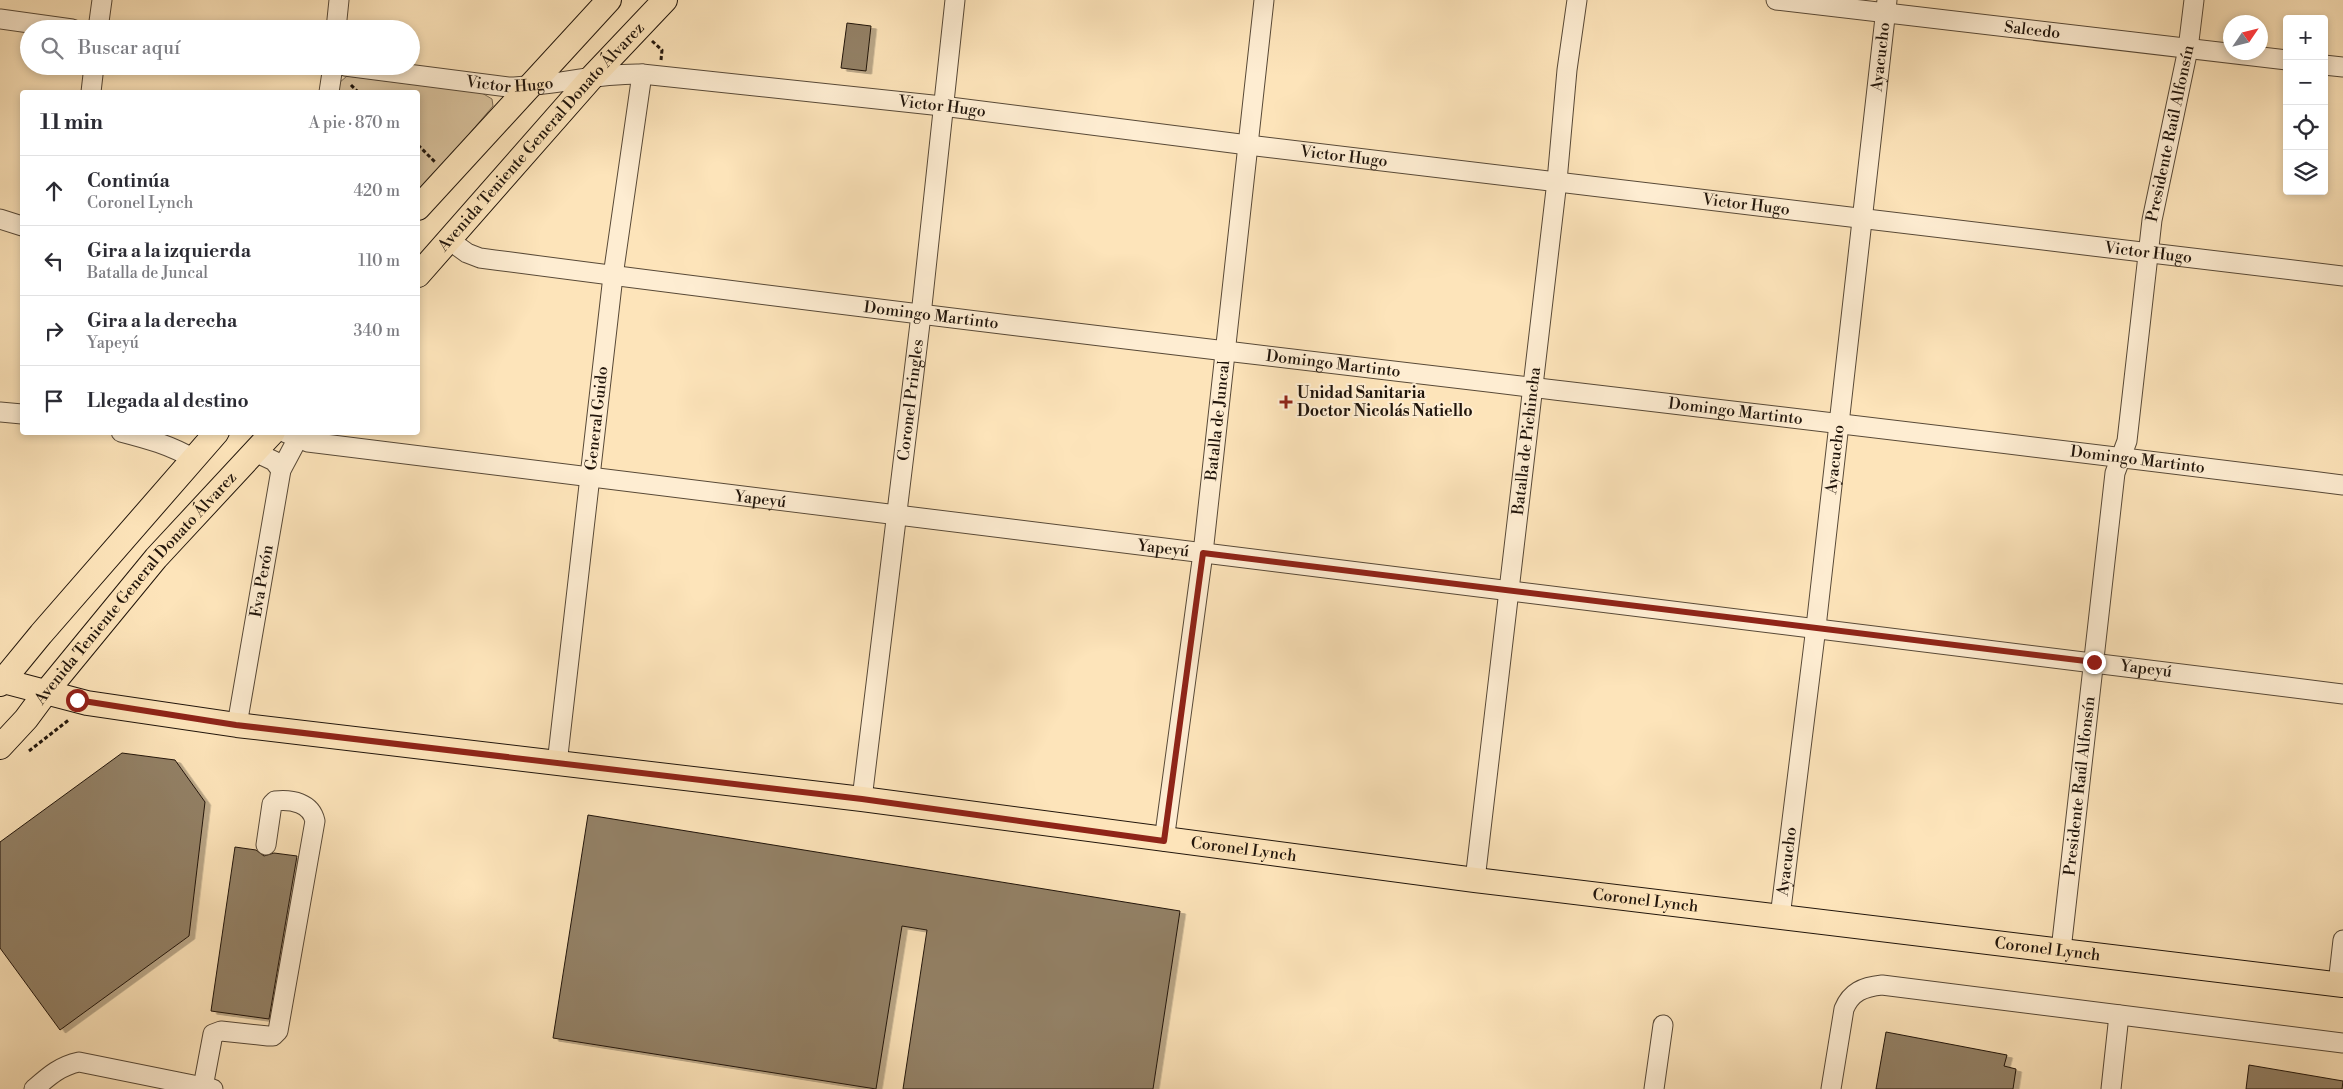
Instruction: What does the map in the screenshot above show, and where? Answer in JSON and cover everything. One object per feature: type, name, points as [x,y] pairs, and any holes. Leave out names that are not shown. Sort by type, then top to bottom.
[{"type":"main road","points":[[420,206],[609,0]]},
{"type":"main road","name":"Avenida Teniente General Donato Álvarez","points":[[420,273],[594,76],[665,0]]},
{"type":"main road","points":[[1,681],[214,435]]},
{"type":"main road","name":"Avenida Teniente General Donato Álvarez","points":[[0,747],[26,719],[156,558],[270,435]]},
{"type":"main road","name":"Coronel Lynch","points":[[1,681],[87,703],[236,725],[862,799],[1164,841],[1475,880],[2341,984]]},
{"type":"street","points":[[99,20],[102,0]]},
{"type":"street","points":[[337,20],[339,0]]},
{"type":"street","name":"Coronel Pringles","points":[[862,799],[921,315],[942,106],[955,0]]},
{"type":"street","name":"Batalla de Juncal","points":[[1164,841],[1203,553],[1264,0]]},
{"type":"street","name":"Batalla de Pichincha","points":[[1475,880],[1507,589],[1556,181],[1567,70],[1577,0]]},
{"type":"street","name":"Salcedo","points":[[1776,0],[1886,6],[2188,49],[2283,60]]},
{"type":"street","name":"Presidente Raúl Alfonsín","points":[[2061,950],[2115,472],[2127,441],[2147,252],[2188,49],[2194,0]]},
{"type":"street","name":"Ayacucho","points":[[1780,917],[1816,627],[1886,6]]},
{"type":"street","points":[[0,19],[20,22]]},
{"type":"street","points":[[2328,65],[2343,67]]},
{"type":"street","name":"Victor Hugo","points":[[413,75],[488,85],[531,86],[594,76],[642,74],[942,106],[1248,145],[2343,276]]},
{"type":"street","name":"General Guido","points":[[557,764],[613,276],[642,74]]},
{"type":"street","points":[[91,90],[93,75]]},
{"type":"street","points":[[328,90],[331,75]]},
{"type":"street","points":[[0,219],[20,225]]},
{"type":"street","name":"Domingo Martinto","points":[[449,240],[480,258],[613,276],[1226,352],[1839,423],[2343,485]]},
{"type":"street","points":[[0,412],[20,414]]},
{"type":"street","points":[[132,435],[164,444],[194,459]]},
{"type":"street","name":"Yapeyú","points":[[291,436],[591,479],[1507,589],[2343,694]]},
{"type":"street","name":"Eva Perón","points":[[236,725],[281,470],[291,436]]},
{"type":"street","points":[[255,452],[274,461],[281,470]]},
{"type":"street","points":[[34,1089],[53,1072],[66,1065],[79,1062],[208,1088],[213,1034],[221,1031],[274,1036],[278,1031],[315,821],[314,813],[303,804],[275,801],[272,804],[266,844]]},
{"type":"street","points":[[2341,984],[2343,940]]},
{"type":"street","points":[[1831,1089],[1844,1009],[1848,999],[1856,992],[1868,986],[1882,985],[2343,1043]]},
{"type":"street","points":[[2111,1089],[2119,1014]]},
{"type":"street","points":[[1654,1089],[1663,1025]]},
{"type":"path","points":[[420,147],[436,162]]},
{"type":"shaded area","points":[[347,76],[482,93],[492,99],[493,106],[420,192],[420,90],[338,90],[339,83]]},
{"type":"building","points":[[847,23],[871,26],[866,71],[841,68]]},
{"type":"building","points":[[122,753],[175,760],[205,802],[189,936],[60,1030],[0,948],[0,842]]},
{"type":"building","points":[[588,815],[1180,911],[1153,1089],[903,1089],[927,930],[902,926],[876,1089],[553,1038]]},
{"type":"building","points":[[235,847],[256,850],[264,856],[274,853],[297,856],[269,1019],[211,1011]]},
{"type":"building","points":[[1886,1032],[2007,1055],[2004,1066],[2016,1069],[2013,1089],[1876,1089]]},
{"type":"building","points":[[2249,1065],[2343,1081],[2342,1089],[2246,1089]]},
{"type":"place","name":"Unidad Sanitaria Doctor Nicolás Natiello","points":[[1286,402]]},
{"type":"route","points":[[77,700],[236,725],[862,799],[1164,841],[1203,553],[2094,662]]}]
